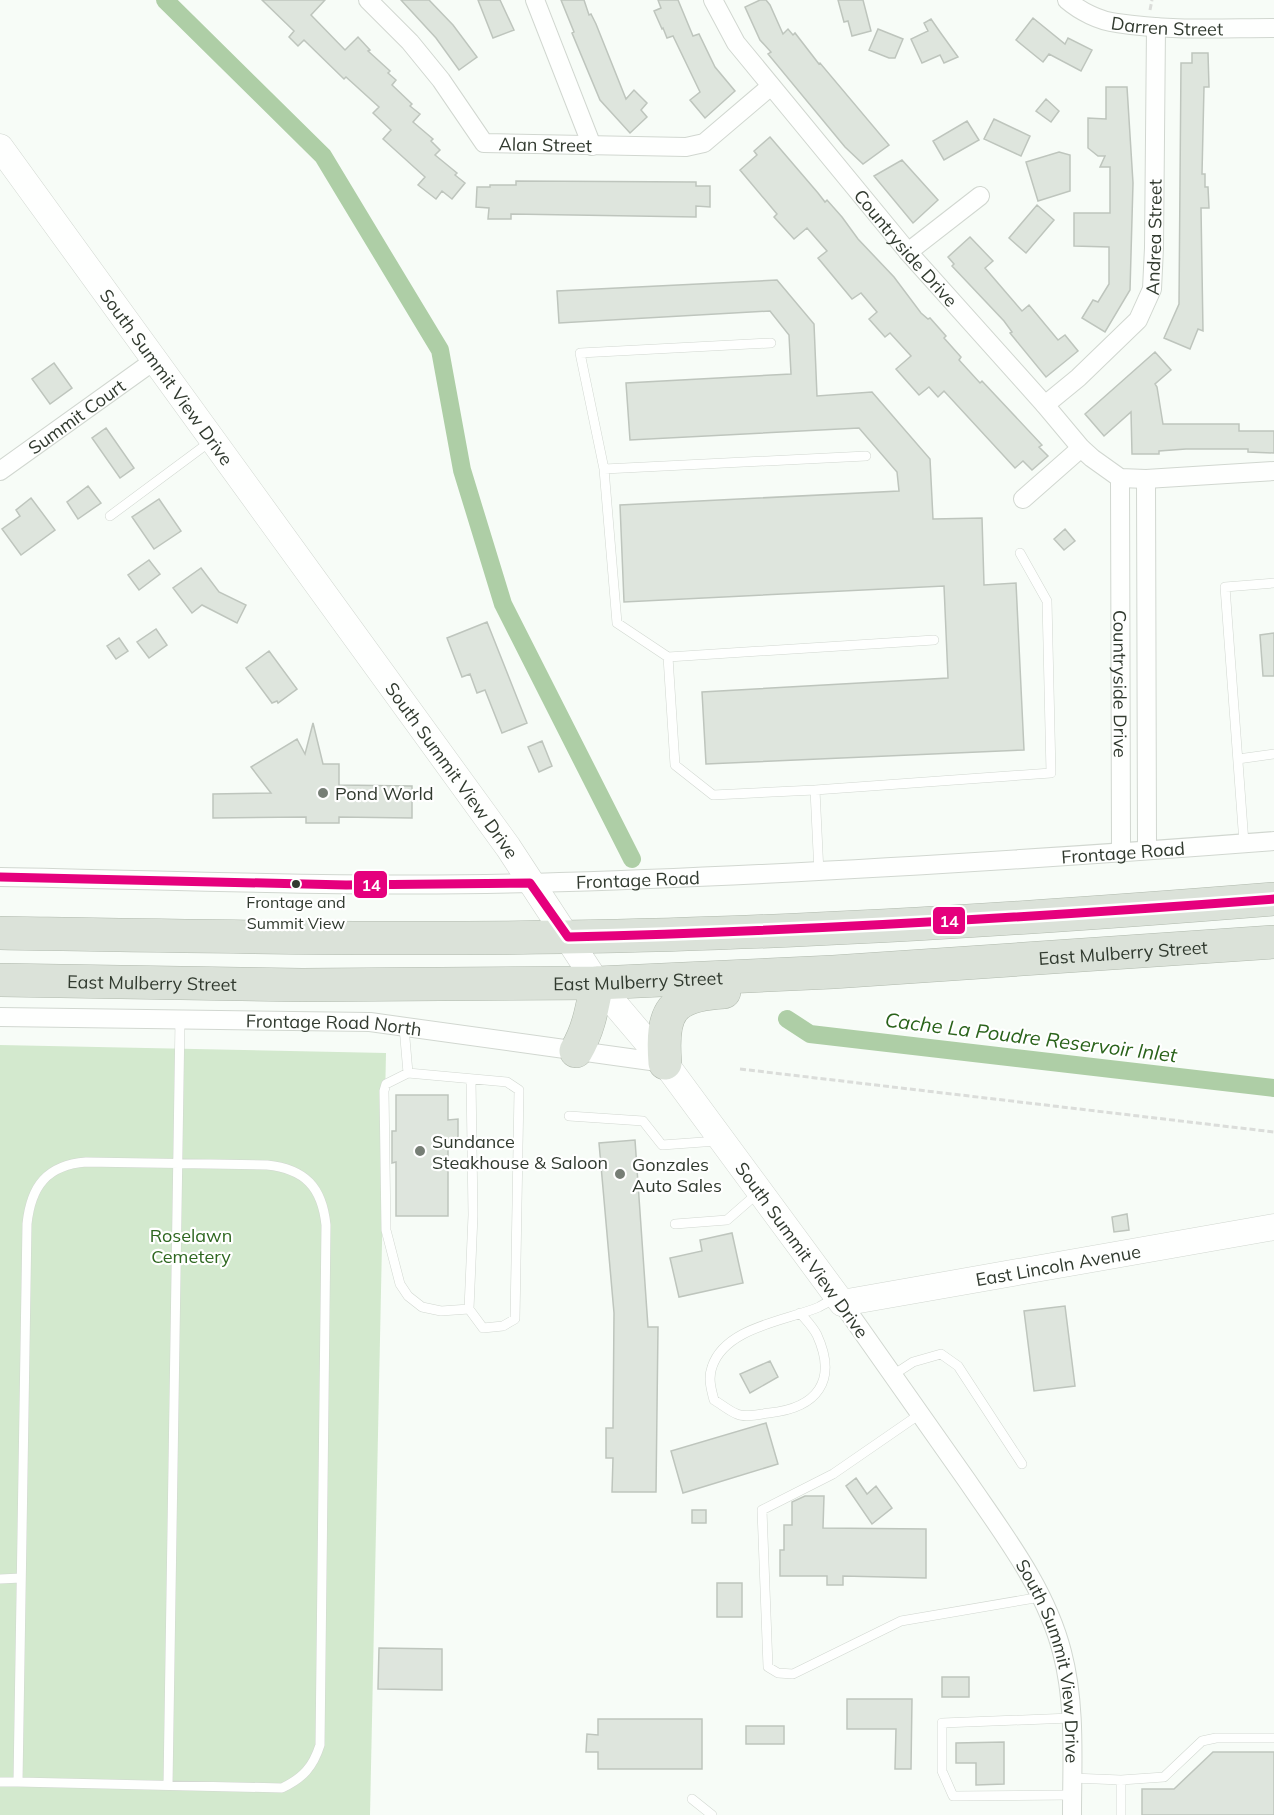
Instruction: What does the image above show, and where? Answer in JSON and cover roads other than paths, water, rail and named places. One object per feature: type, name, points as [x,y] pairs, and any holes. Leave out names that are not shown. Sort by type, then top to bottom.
[{"type":"highway","points":[[0,933],[366,939],[568,937],[717,933],[1078,915],[1274,899]]},
{"type":"highway","name":"East Mulberry Street","points":[[0,980],[302,985],[597,984],[833,972],[1274,942]]},
{"type":"highway","points":[[666,1063],[664,1035],[669,1015],[675,1006],[686,1000],[708,993],[774,988],[833,972]]},
{"type":"highway","points":[[576,1051],[590,1021],[597,984]]},
{"type":"street","name":"Alan Street","points":[[368,0],[410,42],[441,81],[484,143],[686,147],[704,143],[771,86]]},
{"type":"street","points":[[536,0],[592,146]]},
{"type":"street","name":"Countryside Drive","points":[[713,0],[736,43],[908,252],[1081,448],[1120,478],[1121,851]]},
{"type":"street","name":"Darren Street","points":[[1067,0],[1078,9],[1114,23],[1156,27],[1274,28]]},
{"type":"street","name":"Andrea Street","points":[[1045,405],[1078,378],[1138,320],[1152,289],[1156,27]]},
{"type":"street","name":"South Summit View Drive","points":[[0,147],[508,847],[597,984],[666,1063],[840,1300],[1005,1536],[1041,1597],[1062,1652],[1071,1718],[1072,1815]]},
{"type":"street","points":[[908,252],[980,196]]},
{"type":"street","name":"Summit Court","points":[[0,471],[155,360]]},
{"type":"street","points":[[1023,499],[1081,448]]},
{"type":"street","points":[[1120,478],[1146,479],[1274,471]]},
{"type":"street","name":"Countryside Drive","points":[[1146,479],[1147,850]]},
{"type":"street","name":"Frontage Road","points":[[0,878],[346,885],[530,883],[819,873],[1274,841]]},
{"type":"street","name":"Frontage Road North","points":[[0,1017],[370,1022],[666,1063]]},
{"type":"street","name":"East Lincoln Avenue","points":[[840,1300],[1274,1227]]},
{"type":"lane","points":[[771,343],[580,353],[604,469],[617,623],[668,657],[934,640]]},
{"type":"lane","points":[[110,516],[213,440]]},
{"type":"lane","points":[[604,469],[866,456]]},
{"type":"lane","points":[[668,657],[675,765],[713,795],[1051,773],[1047,601],[1020,553]]},
{"type":"lane","points":[[1244,843],[1225,587],[1274,583]]},
{"type":"lane","points":[[1238,759],[1274,754]]},
{"type":"lane","points":[[815,790],[819,873]]},
{"type":"lane","points":[[168,1785],[180,1019]]},
{"type":"lane","points":[[404,1027],[408,1073]]},
{"type":"lane","points":[[469,1309],[441,1311],[422,1307],[408,1296],[400,1284],[386,1230],[384,1091],[386,1084],[408,1073],[507,1082],[519,1090],[515,1319],[503,1326],[483,1328],[469,1309],[473,1215],[471,1079]]},
{"type":"lane","points":[[569,1116],[643,1121],[662,1145],[722,1140]]},
{"type":"lane","points":[[0,1782],[282,1788],[297,1781],[315,1760],[320,1744],[326,1226],[325,1210],[319,1195],[300,1174],[285,1167],[70,1163],[42,1180],[34,1192],[27,1224],[18,1782]]},
{"type":"lane","points":[[675,1224],[727,1220],[760,1192]]},
{"type":"lane","points":[[800,1313],[816,1333],[824,1356],[825,1377],[820,1391],[805,1402],[782,1412],[739,1416],[714,1400],[710,1382],[712,1366],[728,1343],[752,1330],[800,1313],[840,1300]]},
{"type":"lane","points":[[893,1376],[913,1362],[941,1354],[958,1366],[1022,1464]]},
{"type":"lane","points":[[920,1414],[833,1474],[795,1491],[762,1510],[768,1667],[778,1673],[793,1674],[901,1622],[1041,1597]]},
{"type":"lane","points":[[0,1579],[21,1578]]},
{"type":"lane","points":[[1071,1718],[942,1724],[942,1771],[953,1796],[1164,1777],[1202,1741],[1216,1738],[1274,1738]]},
{"type":"lane","points":[[1121,1780],[1121,1815]]},
{"type":"lane","points":[[692,1799],[712,1815]]},
{"type":"waterway","name":"Cache La Poudre Reservoir Inlet","points":[[165,0],[323,156],[440,350],[462,470],[503,604],[632,859]]},
{"type":"waterway","name":"Cache La Poudre Reservoir Inlet","points":[[787,1019],[810,1034],[1274,1088]]},
{"type":"place","name":"Pond World","points":[[323,793]]},
{"type":"place","name":"Frontage and Summit View","points":[[296,884]]},
{"type":"place","name":"Sundance Steakhouse & Saloon","points":[[420,1151]]},
{"type":"place","name":"Gonzales Auto Sales","points":[[620,1174]]},
{"type":"park label","name":"Roselawn Cemetery","points":[[191,1245]]}]
